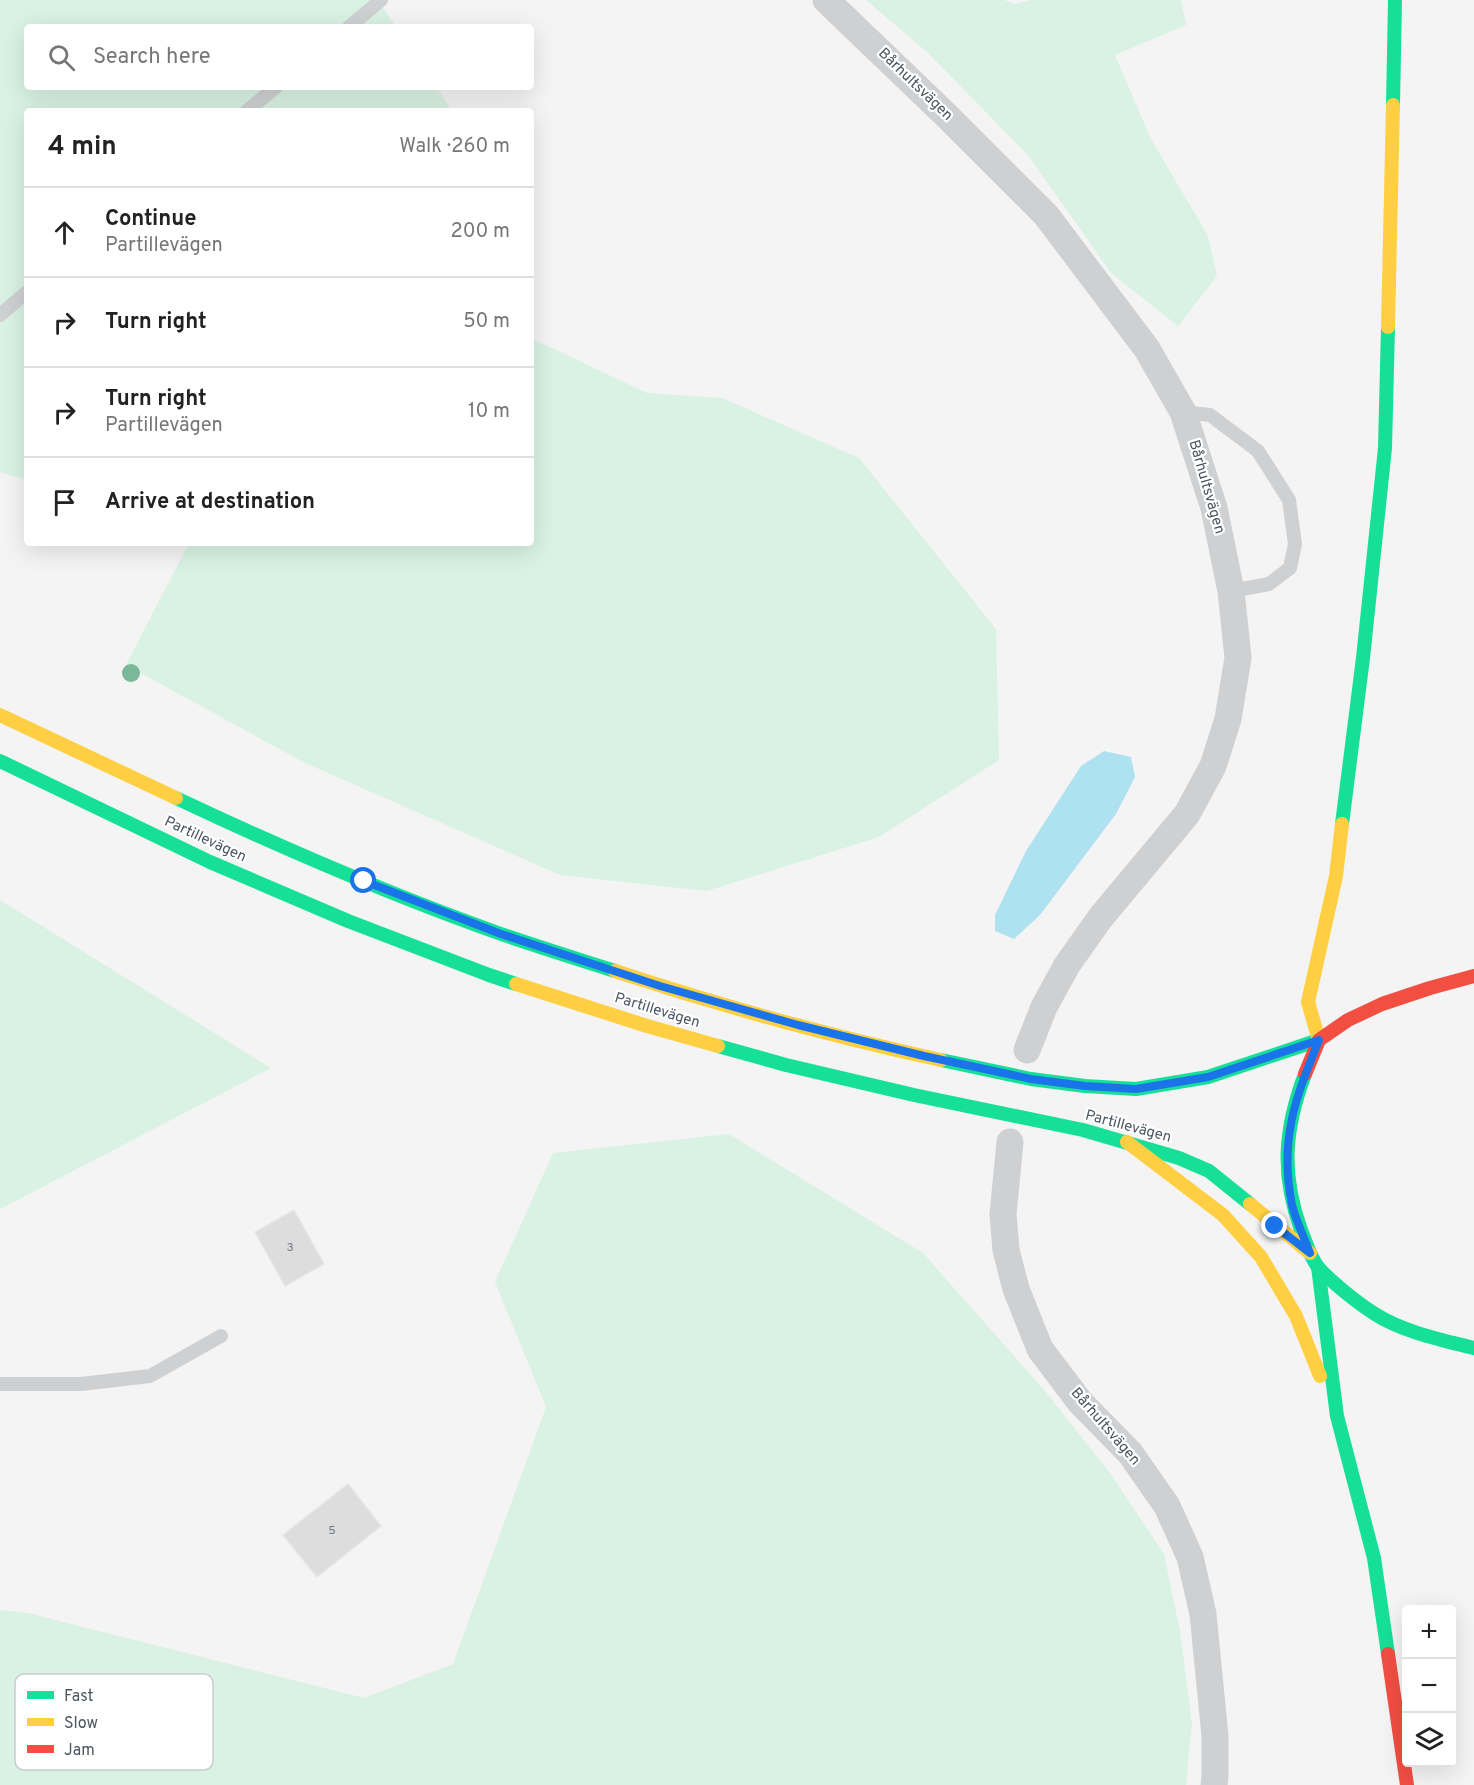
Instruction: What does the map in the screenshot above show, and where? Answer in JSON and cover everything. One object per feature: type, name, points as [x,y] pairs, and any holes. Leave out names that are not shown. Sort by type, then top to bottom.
[{"type":"main road","points":[[1395,0],[1385,448],[1363,658],[1335,876],[1308,1002],[1319,1040],[1290,1122],[1286,1161],[1293,1207],[1310,1253],[1318,1267],[1376,1315],[1432,1338],[1474,1348]]},
{"type":"main road","name":"Partillevägen","points":[[0,714],[232,824],[364,881],[501,934],[660,986],[798,1025],[1031,1079],[1085,1086],[1136,1089],[1208,1077],[1319,1040],[1348,1020],[1382,1004],[1474,976]]},
{"type":"main road","name":"Partillevägen","points":[[0,761],[210,862],[348,921],[489,975],[647,1026],[786,1065],[914,1095],[1083,1130],[1179,1158],[1209,1171],[1310,1253]]},
{"type":"main road","points":[[1127,1142],[1223,1215],[1261,1257],[1296,1316],[1337,1416]]},
{"type":"main road","points":[[1318,1267],[1337,1416],[1374,1558],[1407,1785]]},
{"type":"street","name":"Bårhultsvägen","points":[[826,0],[1046,215],[1147,349],[1183,412],[1214,508],[1231,591],[1238,658],[1228,719],[1213,766],[1187,814],[1101,917],[1067,965],[1044,1007],[1027,1050]]},
{"type":"street","name":"Bårhultsvägen","points":[[1010,1142],[1004,1214],[1006,1250],[1016,1289],[1040,1348],[1080,1402],[1130,1453],[1167,1506],[1190,1557],[1203,1614],[1215,1736],[1214,1785]]},
{"type":"lane","points":[[353,24],[381,0]]},
{"type":"lane","points":[[251,108],[272,90]]},
{"type":"lane","points":[[0,315],[24,295]]},
{"type":"lane","points":[[1183,412],[1210,415],[1258,451],[1289,500],[1295,544],[1290,568],[1269,584],[1231,591]]},
{"type":"lane","points":[[0,1384],[81,1384],[150,1376],[221,1336]]},
{"type":"green space","points":[[0,0],[378,0],[394,24],[24,24],[24,90],[438,90],[450,108],[24,108],[24,479],[0,472]]},
{"type":"green space","points":[[866,0],[1004,0],[1015,4],[1031,0],[1181,0],[1186,25],[1115,55],[1151,139],[1208,236],[1217,276],[1178,326],[1112,274],[1027,154],[928,53]]},
{"type":"green space","points":[[534,339],[647,393],[722,398],[859,458],[996,629],[999,760],[879,837],[707,891],[560,875],[303,762],[126,665],[187,546],[534,546]]},
{"type":"green space","points":[[0,900],[271,1068],[0,1209]]},
{"type":"green space","points":[[729,1134],[923,1253],[1045,1391],[1110,1473],[1164,1554],[1180,1631],[1192,1723],[1186,1785],[0,1785],[0,1610],[28,1613],[364,1698],[453,1664],[546,1407],[495,1282],[553,1153]]},
{"type":"water","points":[[1104,751],[1131,757],[1135,777],[1116,814],[1040,915],[1014,939],[995,931],[995,915],[1026,851],[1081,766]]},
{"type":"building","points":[[294,1210],[324,1264],[285,1286],[255,1232]]},
{"type":"building","points":[[348,1484],[381,1526],[317,1577],[283,1535]]},
{"type":"traffic: fast","points":[[1393,105],[1395,0]]},
{"type":"traffic: fast","points":[[1342,824],[1363,658],[1385,448],[1388,327]]},
{"type":"traffic: fast","points":[[0,761],[210,862],[348,921],[516,984]]},
{"type":"traffic: fast","points":[[176,798],[296,853],[378,887],[501,934],[615,971]]},
{"type":"traffic: fast","points":[[941,1060],[1031,1079],[1085,1086],[1136,1089],[1208,1077],[1319,1040]]},
{"type":"traffic: fast","points":[[718,1046],[786,1065],[914,1095],[1083,1130],[1179,1158],[1209,1171],[1250,1204]]},
{"type":"traffic: fast","points":[[1305,1074],[1289,1133],[1288,1171],[1295,1210],[1315,1263],[1345,1292],[1368,1310],[1386,1320],[1423,1335],[1474,1348]]},
{"type":"traffic: fast","points":[[1318,1267],[1337,1416],[1374,1558],[1388,1654]]},
{"type":"traffic: slow","points":[[1388,327],[1393,105]]},
{"type":"traffic: slow","points":[[0,715],[176,798]]},
{"type":"traffic: slow","points":[[1319,1040],[1308,1002],[1336,876],[1342,824]]},
{"type":"traffic: slow","points":[[615,971],[776,1020],[941,1060]]},
{"type":"traffic: slow","points":[[516,984],[718,1046]]},
{"type":"traffic: slow","points":[[1127,1142],[1223,1215],[1261,1257],[1296,1316],[1320,1376]]},
{"type":"traffic: slow","points":[[1250,1204],[1310,1253]]},
{"type":"traffic: jam","points":[[1305,1074],[1319,1040],[1348,1020],[1382,1004],[1474,976]]},
{"type":"traffic: jam","points":[[1388,1654],[1407,1785]]},
{"type":"route","points":[[364,881],[501,934],[660,986],[798,1025],[1031,1079],[1085,1086],[1136,1089],[1208,1077],[1319,1040],[1290,1122],[1286,1161],[1293,1207],[1310,1253],[1275,1226]]}]
